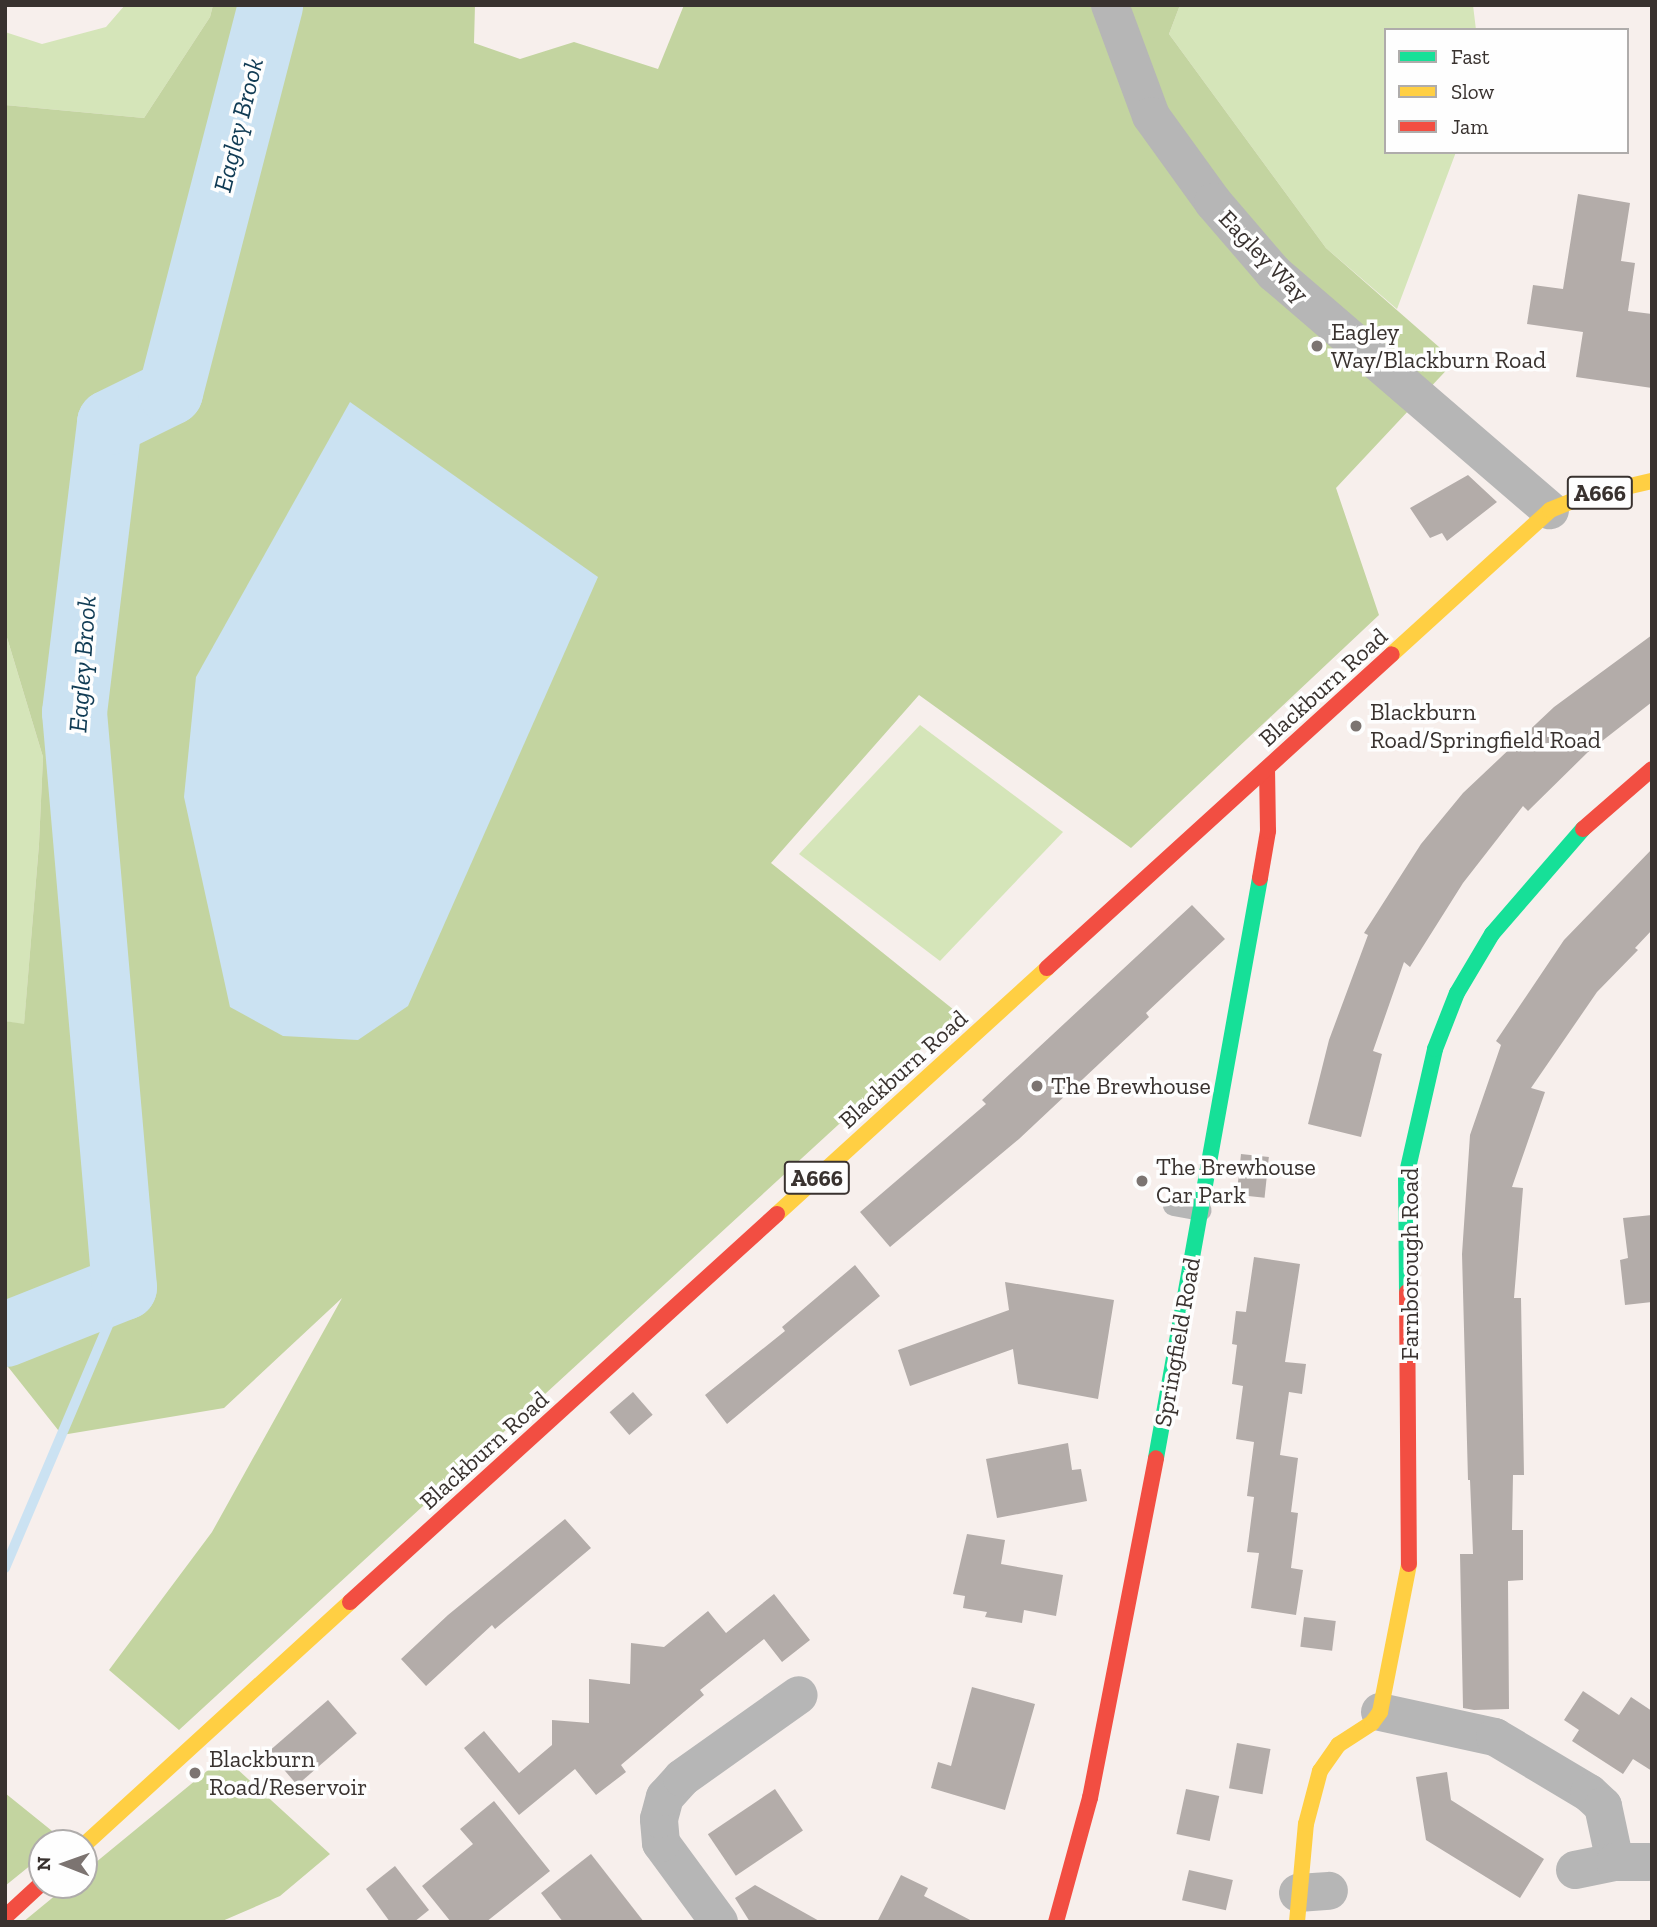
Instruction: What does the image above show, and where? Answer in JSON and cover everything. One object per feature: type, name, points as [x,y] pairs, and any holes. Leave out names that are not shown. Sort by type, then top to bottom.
[{"type":"main road","name":"Blackburn Road","points":[[98,1832],[1550,510],[1583,497],[1652,481]]},
{"type":"main road","name":"Springfield Road","points":[[1051,1913],[1090,1798],[1133,1584],[1268,831],[1267,769]]},
{"type":"main road","name":"Farnborough Road","points":[[1380,1712],[1410,1561],[1406,1177],[1435,1049],[1457,993],[1492,934],[1583,829],[1652,769]]},
{"type":"main road","points":[[1308,1902],[1306,1824],[1320,1771],[1338,1745],[1372,1723],[1380,1712]]},
{"type":"main road","points":[[5,1917],[28,1896]]},
{"type":"street","name":"Eagley Way","points":[[1110,5],[1151,116],[1213,202],[1274,273],[1550,510]]},
{"type":"street","points":[[719,1922],[661,1843],[659,1819],[665,1797],[682,1778],[734,1756],[799,1695]]},
{"type":"street","points":[[1380,1712],[1495,1737],[1589,1793],[1603,1806],[1632,1862],[1575,1870]]},
{"type":"lane","points":[[1173,1205],[1200,1210]]},
{"type":"green space","points":[[125,5],[213,5],[210,17],[144,118],[5,105],[5,32],[42,44],[106,27]]},
{"type":"green space","points":[[213,5],[475,5],[474,43],[520,59],[574,42],[658,69],[684,5],[1180,5],[1169,34],[1326,248],[1455,361],[1336,488],[1379,615],[1131,848],[919,695],[771,863],[959,1014],[179,1730],[109,1670],[212,1532],[342,1298],[224,1408],[62,1435],[5,1363],[5,1021],[24,1024],[39,844],[43,757],[5,631],[5,105],[144,118],[210,17]]},
{"type":"green space","points":[[1180,5],[1473,5],[1476,28],[1384,28],[1384,154],[1455,154],[1397,309],[1326,248],[1169,34]]},
{"type":"green space","points":[[5,631],[43,757],[39,844],[24,1025],[5,1021]]},
{"type":"green space","points":[[920,725],[1063,832],[940,961],[799,854]]},
{"type":"green space","points":[[224,1757],[330,1854],[280,1896],[220,1922],[23,1922],[51,1899],[98,1899],[98,1860]]},
{"type":"green space","points":[[5,1793],[50,1829],[28,1829],[28,1867],[5,1886]]},
{"type":"water","points":[[350,402],[598,577],[408,1006],[358,1040],[283,1036],[230,1007],[184,797],[196,677]]},
{"type":"building","points":[[1578,194],[1630,203],[1621,261],[1635,263],[1628,311],[1652,314],[1652,388],[1576,377],[1583,332],[1527,324],[1533,285],[1563,289]]},
{"type":"building","points":[[1468,475],[1497,502],[1447,541],[1442,533],[1430,538],[1410,508]]},
{"type":"building","points":[[1652,635],[1652,702],[1588,752],[1528,811],[1523,806],[1463,883],[1410,967],[1404,962],[1373,1051],[1382,1054],[1361,1137],[1308,1124],[1329,1040],[1368,935],[1364,933],[1421,844],[1463,793],[1554,707]]},
{"type":"building","points":[[1652,849],[1652,930],[1635,948],[1638,950],[1597,992],[1531,1088],[1545,1092],[1512,1187],[1523,1188],[1514,1298],[1521,1298],[1524,1475],[1513,1475],[1512,1530],[1523,1530],[1523,1580],[1508,1581],[1509,1709],[1463,1708],[1460,1554],[1473,1554],[1468,1480],[1462,1254],[1470,1135],[1501,1045],[1496,1041],[1564,940]]},
{"type":"building","points":[[1192,905],[1225,939],[1146,1013],[1149,1017],[1019,1139],[890,1247],[860,1212],[986,1104],[982,1100]]},
{"type":"building","points":[[1241,1154],[1269,1157],[1265,1198],[1237,1195]]},
{"type":"building","points":[[1652,1215],[1652,1302],[1625,1305],[1620,1260],[1628,1258],[1623,1218]]},
{"type":"building","points":[[1254,1257],[1300,1264],[1285,1362],[1306,1364],[1302,1394],[1289,1392],[1280,1455],[1298,1458],[1291,1512],[1298,1513],[1291,1568],[1303,1570],[1296,1615],[1251,1608],[1259,1553],[1247,1552],[1254,1497],[1247,1496],[1254,1442],[1236,1439],[1243,1386],[1232,1384],[1237,1345],[1232,1344],[1236,1311],[1246,1312]]},
{"type":"building","points":[[855,1265],[880,1296],[727,1424],[705,1395],[785,1331],[782,1327]]},
{"type":"building","points":[[1005,1282],[1114,1300],[1098,1399],[1018,1384],[1013,1349],[910,1386],[898,1350],[1009,1310]]},
{"type":"building","points":[[633,1392],[653,1415],[629,1435],[610,1412]]},
{"type":"building","points":[[1068,1443],[1072,1470],[1081,1469],[1087,1501],[997,1518],[986,1459]]},
{"type":"building","points":[[565,1519],[591,1548],[495,1629],[492,1625],[426,1686],[401,1659],[448,1615]]},
{"type":"building","points":[[967,1534],[1005,1540],[1001,1564],[1063,1575],[1056,1616],[1024,1610],[1022,1623],[985,1617],[987,1612],[963,1608],[965,1596],[953,1594]]},
{"type":"building","points":[[774,1594],[810,1640],[782,1662],[764,1639],[700,1690],[704,1695],[621,1765],[626,1772],[596,1795],[575,1769],[519,1815],[464,1748],[484,1731],[519,1773],[552,1745],[552,1720],[589,1723],[589,1679],[630,1684],[631,1643],[664,1647],[708,1611],[726,1633]]},
{"type":"building","points":[[1304,1617],[1336,1621],[1332,1651],[1300,1647]]},
{"type":"building","points":[[972,1687],[1035,1704],[1005,1810],[931,1788],[938,1762],[951,1766]]},
{"type":"building","points":[[1583,1691],[1619,1715],[1631,1697],[1652,1711],[1652,1771],[1633,1759],[1623,1774],[1572,1741],[1579,1730],[1564,1720]]},
{"type":"building","points":[[328,1700],[357,1733],[297,1785],[268,1752]]},
{"type":"building","points":[[1237,1743],[1270,1749],[1262,1794],[1229,1788]]},
{"type":"building","points":[[1447,1772],[1451,1800],[1544,1859],[1520,1898],[1426,1840],[1416,1777]]},
{"type":"building","points":[[775,1789],[803,1830],[736,1876],[708,1834]]},
{"type":"building","points":[[1186,1789],[1219,1796],[1210,1841],[1176,1834]]},
{"type":"building","points":[[494,1801],[550,1871],[486,1922],[451,1922],[422,1886],[473,1844],[460,1829]]},
{"type":"building","points":[[591,1854],[644,1922],[563,1922],[541,1893]]},
{"type":"building","points":[[395,1866],[429,1910],[414,1922],[390,1922],[366,1889]]},
{"type":"building","points":[[1189,1870],[1233,1880],[1226,1910],[1182,1900]]},
{"type":"building","points":[[901,1875],[928,1888],[924,1896],[974,1922],[877,1922]]},
{"type":"building","points":[[755,1885],[821,1922],[750,1922],[735,1898]]},
{"type":"waterway","name":"Eagley Brook","points":[[5,1334],[124,1287],[74,712],[109,422],[170,392],[270,5]]},
{"type":"waterway","points":[[5,1568],[124,1287]]},
{"type":"traffic: fast","points":[[1407,1292],[1406,1177],[1435,1049],[1457,993],[1492,934],[1583,829]]},
{"type":"traffic: fast","points":[[1156,1458],[1260,878]]},
{"type":"traffic: slow","points":[[1392,654],[1550,510],[1583,497],[1652,481]]},
{"type":"traffic: slow","points":[[777,1214],[1047,968]]},
{"type":"traffic: slow","points":[[1297,1922],[1306,1824],[1320,1771],[1338,1745],[1372,1723],[1380,1712],[1409,1564]]},
{"type":"traffic: slow","points":[[98,1832],[350,1602]]},
{"type":"traffic: jam","points":[[1047,968],[1392,654]]},
{"type":"traffic: jam","points":[[1260,878],[1268,831],[1267,769]]},
{"type":"traffic: jam","points":[[1583,829],[1652,769]]},
{"type":"traffic: jam","points":[[350,1602],[777,1214]]},
{"type":"traffic: jam","points":[[1407,1292],[1409,1564]]},
{"type":"traffic: jam","points":[[1056,1922],[1090,1798],[1156,1458]]},
{"type":"traffic: jam","points":[[5,1917],[28,1896]]},
{"type":"place","name":"Eagley Way/Blackburn Road","points":[[1317,346]]},
{"type":"place","name":"Blackburn Road/Springfield Road","points":[[1356,726]]},
{"type":"place","name":"The Brewhouse","points":[[1037,1086]]},
{"type":"place","name":"The Brewhouse Car Park","points":[[1142,1181]]},
{"type":"place","name":"Blackburn Road/Reservoir","points":[[195,1773]]}]
